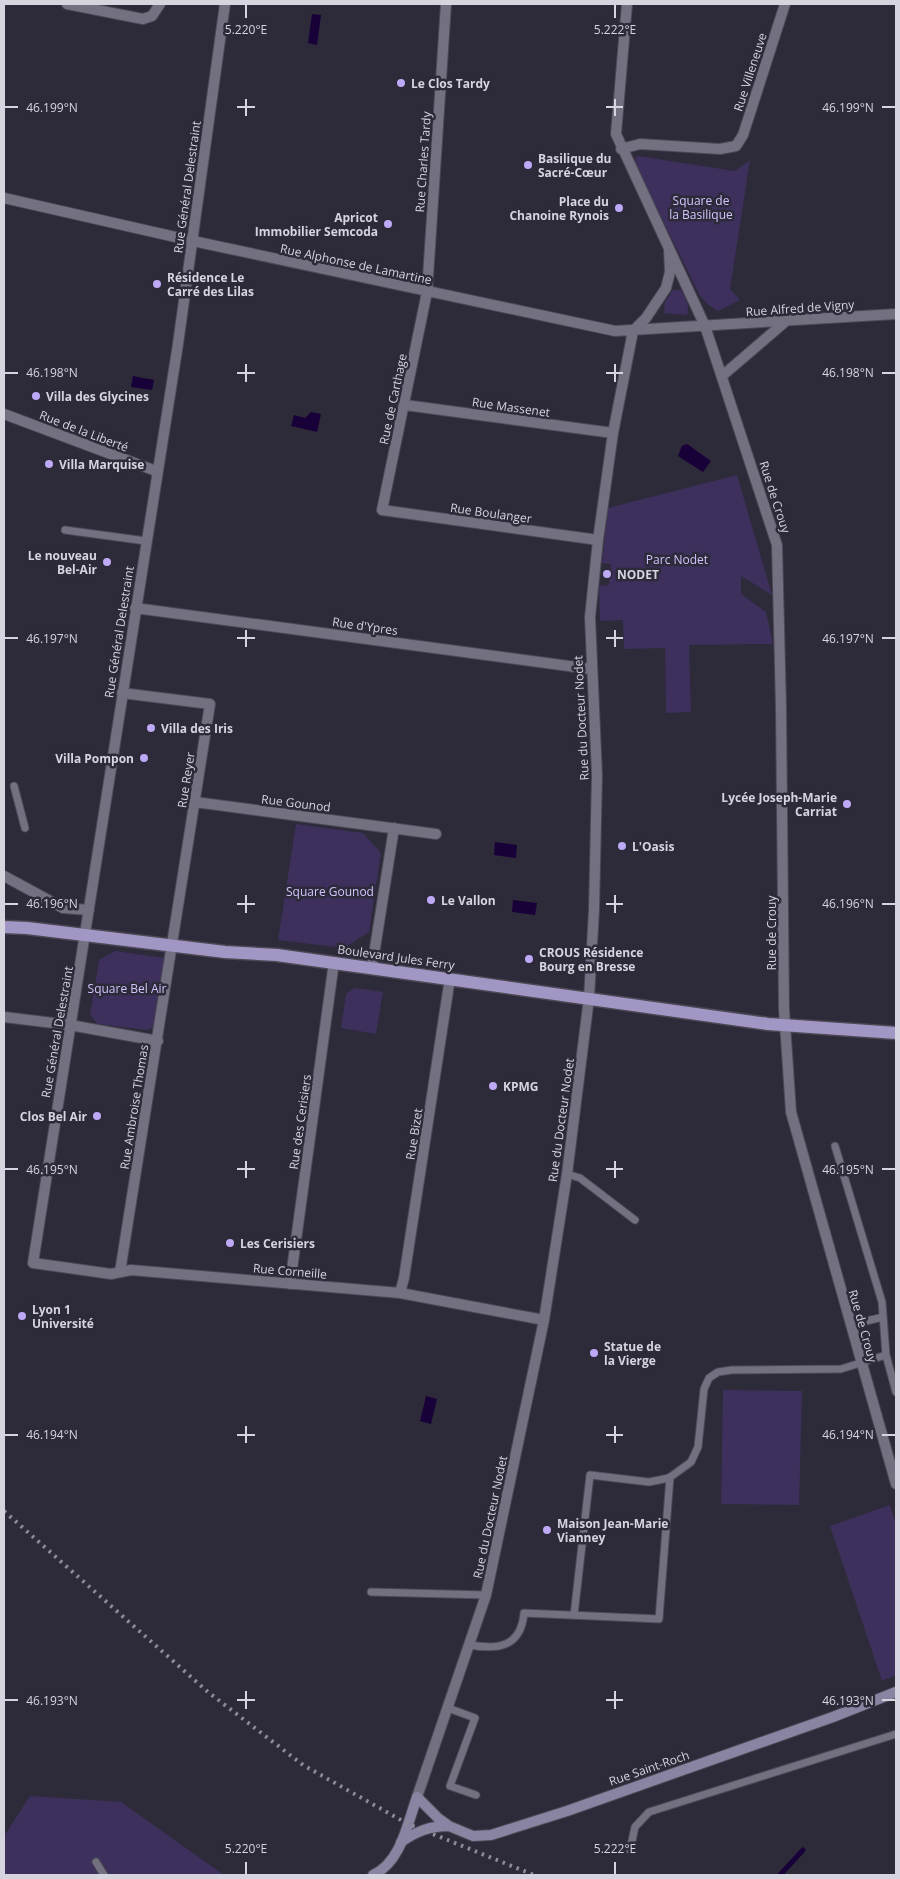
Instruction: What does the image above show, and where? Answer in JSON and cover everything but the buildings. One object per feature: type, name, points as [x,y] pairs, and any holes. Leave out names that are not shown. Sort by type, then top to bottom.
[{"type":"main road","name":"Boulevard Jules Ferry","points":[[4,927],[86,934],[173,946],[277,955],[450,978],[660,1010],[896,1034]]},
{"type":"street","points":[[67,4],[143,18],[152,16],[160,4]]},
{"type":"street","name":"Rue Général Delestraint","points":[[32,1263],[86,934],[193,241],[225,4]]},
{"type":"street","name":"Rue Charles Tardy","points":[[427,292],[446,4]]},
{"type":"street","name":"Rue de Crouy","points":[[627,4],[616,134],[705,326],[777,545],[784,1024],[791,1112],[896,1484]]},
{"type":"street","name":"Rue Villeneuve","points":[[622,149],[640,144],[720,149],[736,146],[743,135],[785,4]]},
{"type":"street","name":"Rue Alphonse de Lamartine","points":[[4,198],[193,241],[602,329],[633,331],[705,326]]},
{"type":"street","points":[[633,331],[646,318],[666,288],[670,272],[669,250]]},
{"type":"street","name":"Rue de Carthage","points":[[382,510],[427,292]]},
{"type":"street","name":"Rue Alfred de Vigny","points":[[705,326],[896,314]]},
{"type":"street","points":[[722,376],[785,322]]},
{"type":"street","name":"Rue du Docteur Nodet","points":[[380,1874],[390,1863],[401,1842],[486,1595],[544,1320],[567,1174],[589,998],[594,910],[597,775],[590,617],[598,540],[613,433],[633,331]]},
{"type":"street","name":"Rue Massenet","points":[[404,405],[613,433]]},
{"type":"street","name":"Rue de la Liberté","points":[[4,414],[156,471]]},
{"type":"street","name":"Rue Boulanger","points":[[382,510],[598,540]]},
{"type":"street","name":"Rue d'Ypres","points":[[135,608],[591,669]]},
{"type":"street","name":"Rue Reyer","points":[[122,692],[210,704],[173,946]]},
{"type":"street","name":"Rue Gounod","points":[[195,802],[436,834]]},
{"type":"street","points":[[372,967],[394,828]]},
{"type":"street","points":[[4,876],[63,908],[89,910]]},
{"type":"street","name":"Rue Ambroise Thomas","points":[[120,1272],[173,946]]},
{"type":"street","name":"Rue des Cerisiers","points":[[290,1284],[334,962]]},
{"type":"street","name":"Rue Bizet","points":[[400,1293],[406,1268],[450,978]]},
{"type":"street","points":[[4,1017],[70,1025],[158,1040]]},
{"type":"street","name":"Rue Corneille","points":[[32,1263],[111,1274],[131,1270],[400,1293],[544,1320]]},
{"type":"street","name":"Rue Saint-Roch","points":[[417,1797],[438,1818],[450,1826],[473,1836],[491,1835],[567,1811],[832,1717],[896,1692]]},
{"type":"street","points":[[401,1842],[420,1830],[436,1826],[450,1826]]},
{"type":"lane","points":[[65,530],[146,541]]},
{"type":"lane","points":[[14,786],[25,828]]},
{"type":"lane","points":[[835,1146],[882,1302],[886,1355],[896,1392]]},
{"type":"lane","points":[[567,1174],[580,1178],[635,1220]]},
{"type":"lane","points":[[850,1325],[883,1317]]},
{"type":"lane","points":[[574,1616],[590,1475],[650,1482],[670,1477],[691,1462],[696,1455],[704,1389],[709,1378],[718,1372],[732,1370],[841,1369],[886,1355]]},
{"type":"lane","points":[[470,1646],[490,1648],[506,1644],[518,1634],[524,1613],[659,1620],[670,1477]]},
{"type":"lane","points":[[371,1592],[486,1595]]},
{"type":"lane","points":[[448,1708],[475,1718],[450,1786],[476,1795]]},
{"type":"lane","points":[[630,1850],[635,1827],[649,1812],[896,1734]]},
{"type":"lane","points":[[96,1862],[104,1875]]},
{"type":"green space","name":"Square de la Basilique","points":[[638,156],[735,171],[750,160],[730,289],[740,300],[718,311],[707,304],[699,294],[636,166],[635,158]]},
{"type":"green space","points":[[673,290],[681,290],[683,293],[688,305],[687,315],[664,313],[665,302]]},
{"type":"green space","name":"Parc Nodet","points":[[737,475],[772,595],[741,576],[741,594],[766,612],[773,644],[689,645],[691,712],[666,713],[665,648],[624,649],[623,620],[600,621],[599,586],[609,585],[611,564],[602,563],[608,508]]},
{"type":"green space","name":"Square Gounod","points":[[296,824],[363,833],[381,853],[369,932],[344,948],[278,940]]},
{"type":"green space","name":"Square Bel Air","points":[[115,951],[165,958],[154,1027],[147,1030],[98,1024],[90,1015],[99,960]]},
{"type":"green space","points":[[355,988],[383,992],[376,1034],[341,1028],[346,994]]},
{"type":"green space","points":[[723,1390],[802,1391],[799,1505],[721,1504]]},
{"type":"green space","points":[[890,1505],[896,1524],[896,1675],[882,1681],[830,1526]]},
{"type":"green space","points":[[30,1796],[121,1802],[224,1875],[4,1875],[4,1836]]},
{"type":"shaded area","points":[[312,14],[321,15],[317,45],[308,43]]},
{"type":"shaded area","points":[[133,376],[154,380],[152,390],[131,387]]},
{"type":"shaded area","points":[[311,412],[321,414],[317,432],[291,426],[294,415],[305,418]]},
{"type":"shaded area","points":[[687,444],[711,461],[703,472],[678,456],[682,446]]},
{"type":"shaded area","points":[[495,842],[517,845],[516,858],[494,855]]},
{"type":"shaded area","points":[[513,900],[537,903],[535,915],[512,912]]},
{"type":"shaded area","points":[[426,1396],[437,1399],[431,1424],[420,1421]]},
{"type":"waterway","points":[[780,1875],[803,1850]]},
{"type":"railway","points":[[4,1511],[208,1692],[303,1765],[408,1824],[534,1875]]},
{"type":"place","name":"Le Clos Tardy","points":[[401,83]]},
{"type":"place","name":"Basilique du Sacré-Cœur","points":[[528,165]]},
{"type":"place","name":"Place du Chanoine Rynois","points":[[619,208]]},
{"type":"place","name":"Apricot Immobilier Semcoda","points":[[388,224]]},
{"type":"place","name":"Résidence Le Carré des Lilas","points":[[157,284]]},
{"type":"place","name":"Villa des Glycines","points":[[36,396]]},
{"type":"place","name":"Villa Marquise","points":[[49,464]]},
{"type":"place","name":"Le nouveau Bel-Air","points":[[107,562]]},
{"type":"place","name":"NODET","points":[[607,574]]},
{"type":"place","name":"Villa des Iris","points":[[151,728]]},
{"type":"place","name":"Villa Pompon","points":[[144,758]]},
{"type":"place","name":"Lycée Joseph-Marie Carriat","points":[[847,804]]},
{"type":"place","name":"L'Oasis","points":[[622,846]]},
{"type":"place","name":"Le Vallon","points":[[431,900]]},
{"type":"place","name":"CROUS Résidence Bourg en Bresse","points":[[529,959]]},
{"type":"place","name":"KPMG","points":[[493,1086]]},
{"type":"place","name":"Clos Bel Air","points":[[97,1116]]},
{"type":"place","name":"Les Cerisiers","points":[[230,1243]]},
{"type":"place","name":"Lyon 1 Université","points":[[22,1316]]},
{"type":"place","name":"Statue de la Vierge","points":[[594,1353]]},
{"type":"place","name":"Maison Jean-Marie Vianney","points":[[547,1530]]}]
